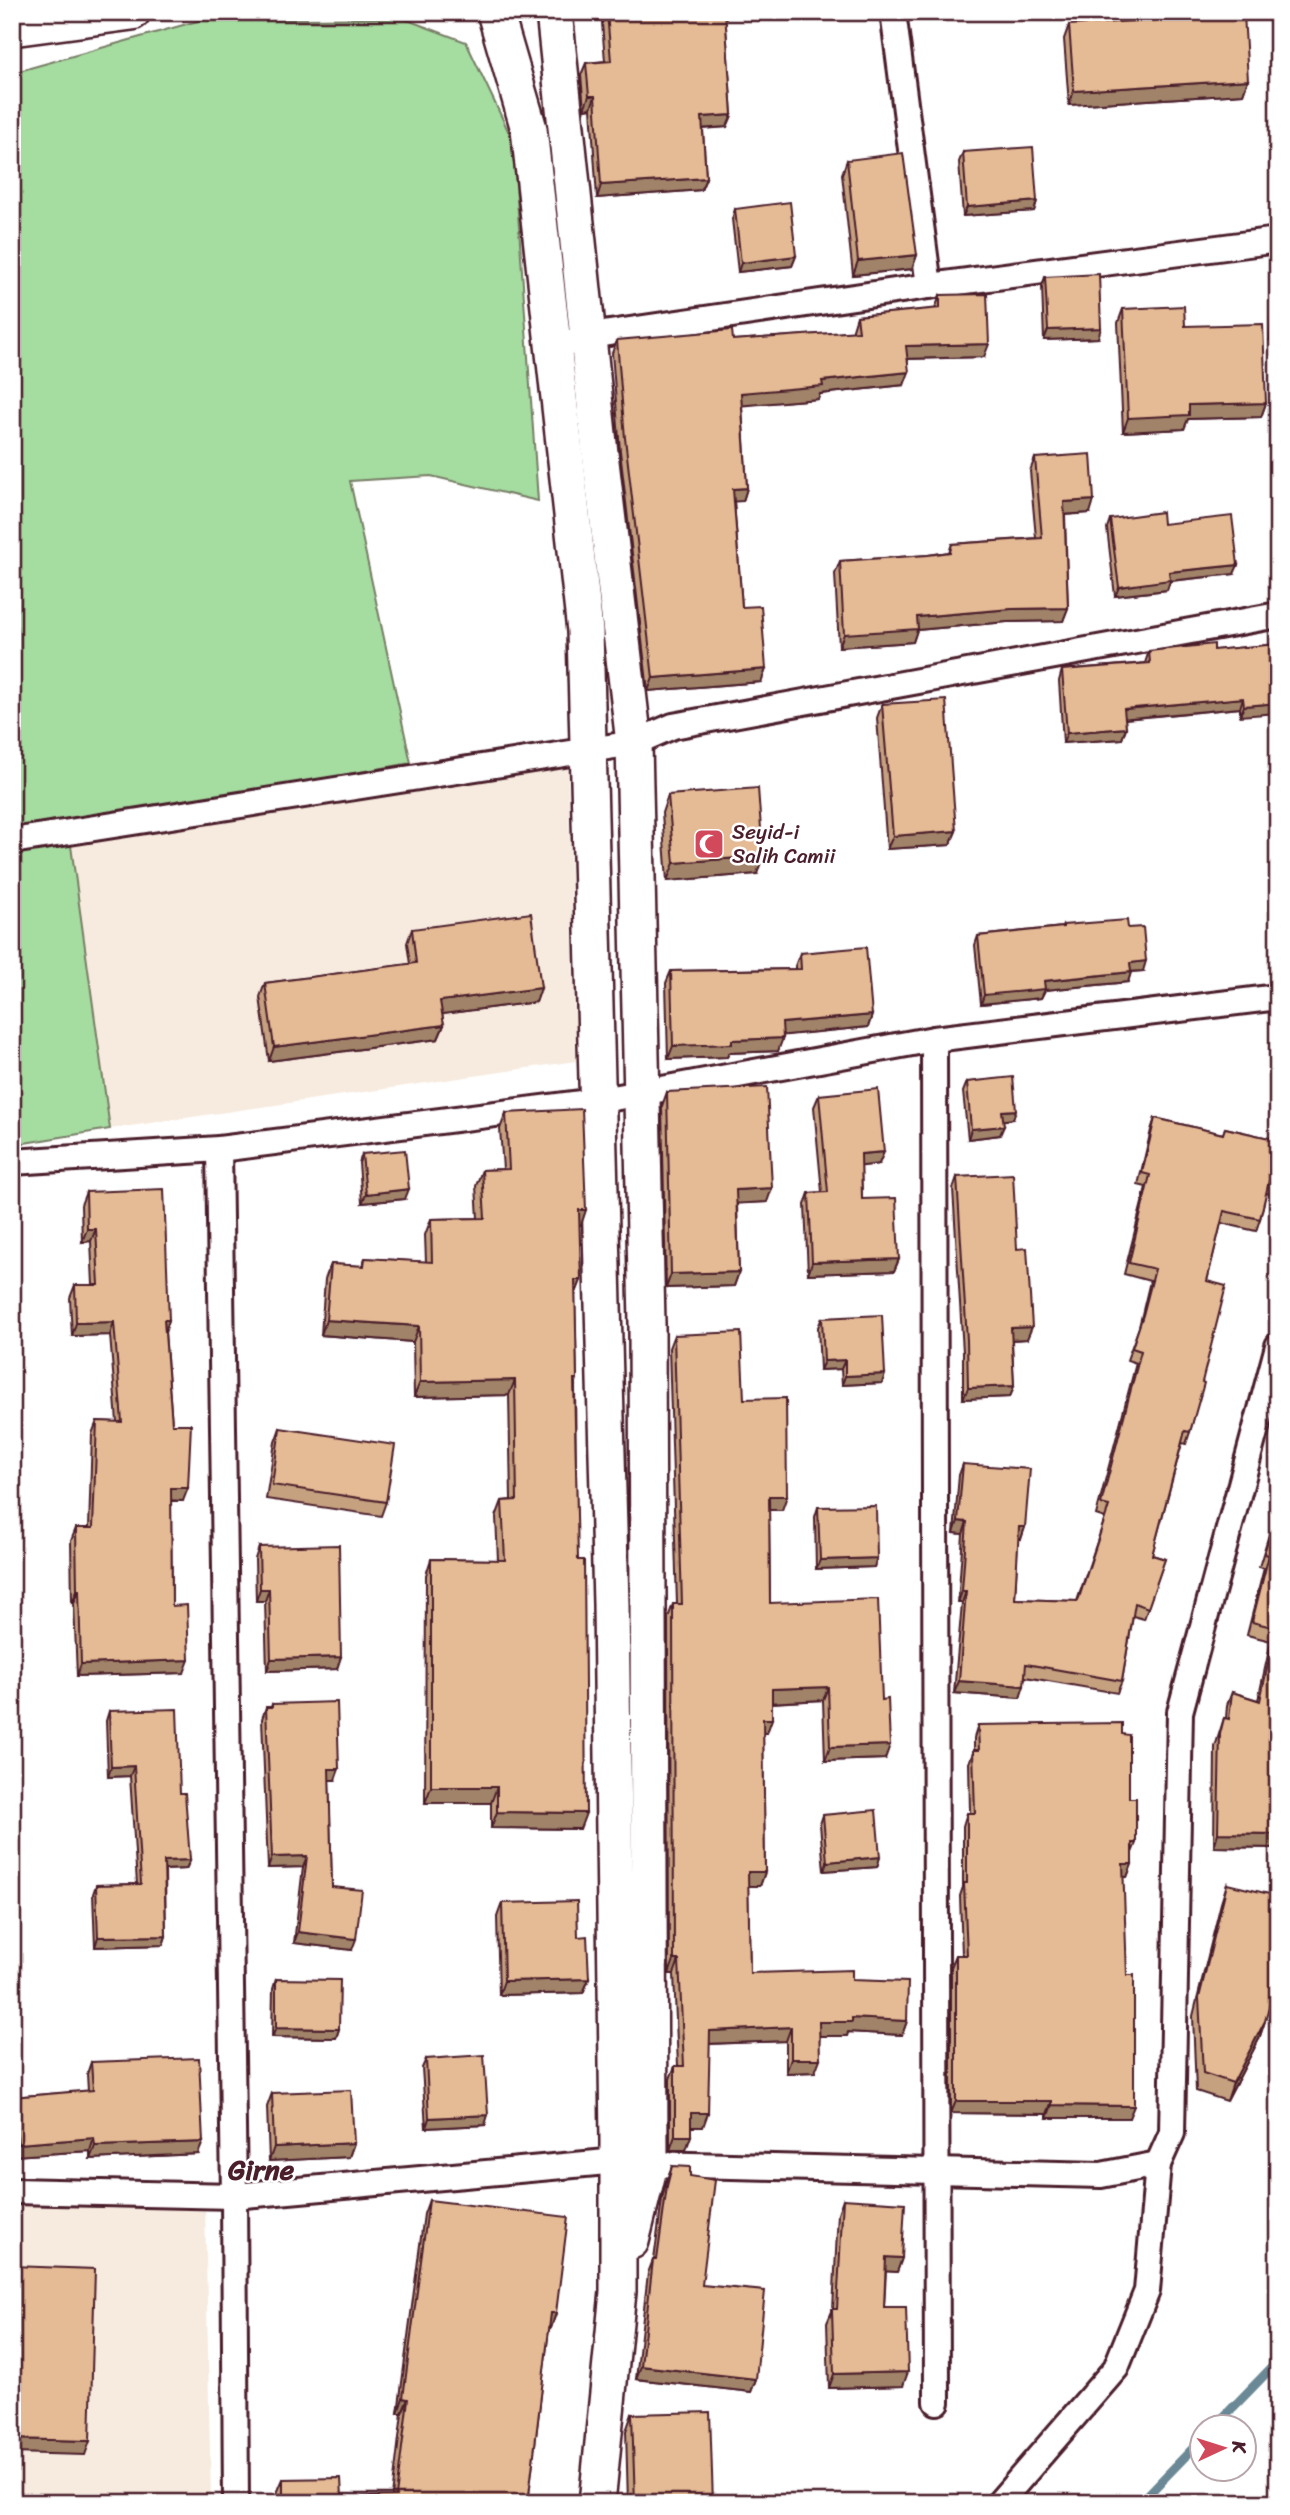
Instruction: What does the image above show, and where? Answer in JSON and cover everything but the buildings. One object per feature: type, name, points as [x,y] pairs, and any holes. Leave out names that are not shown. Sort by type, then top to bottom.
[{"type":"street","points":[[12,28],[132,12]]},
{"type":"street","points":[[495,12],[529,129],[585,631],[611,1604],[634,2162]]},
{"type":"street","points":[[554,12],[634,743],[647,1323],[634,2162],[597,2503]]},
{"type":"street","points":[[893,12],[929,286]]},
{"type":"street","points":[[554,350],[589,336],[929,286],[1278,240]]},
{"type":"street","points":[[12,841],[634,743],[673,726],[1278,615]]},
{"type":"street","points":[[12,1162],[219,1149],[597,1101],[934,1039],[1278,997]]},
{"type":"street","points":[[934,1039],[937,2402]]},
{"type":"street","points":[[219,1149],[236,2503]]},
{"type":"street","points":[[999,2503],[1116,2368],[1147,2291],[1158,2164],[1172,2133],[1180,1712],[1278,1346]]},
{"type":"street","points":[[12,2191],[234,2196],[634,2162],[1101,2175],[1158,2164]]},
{"type":"shaded area","points":[[567,740],[576,1061],[110,1129],[68,824],[411,763]]},
{"type":"shaded area","points":[[205,2201],[211,2503],[12,2503],[12,2205]]},
{"type":"green space","points":[[402,18],[466,42],[513,141],[538,501],[431,476],[350,481],[411,763],[68,824],[110,1129],[12,1145],[12,73],[201,20]]},
{"type":"waterway","points":[[1227,2414],[1278,2361]]},
{"type":"waterway","points":[[1140,2503],[1188,2453]]},
{"type":"place","name":"Seyid-i Salih Camii","points":[[709,844]]},
{"type":"district","name":"Girne","points":[[261,2169]]}]
